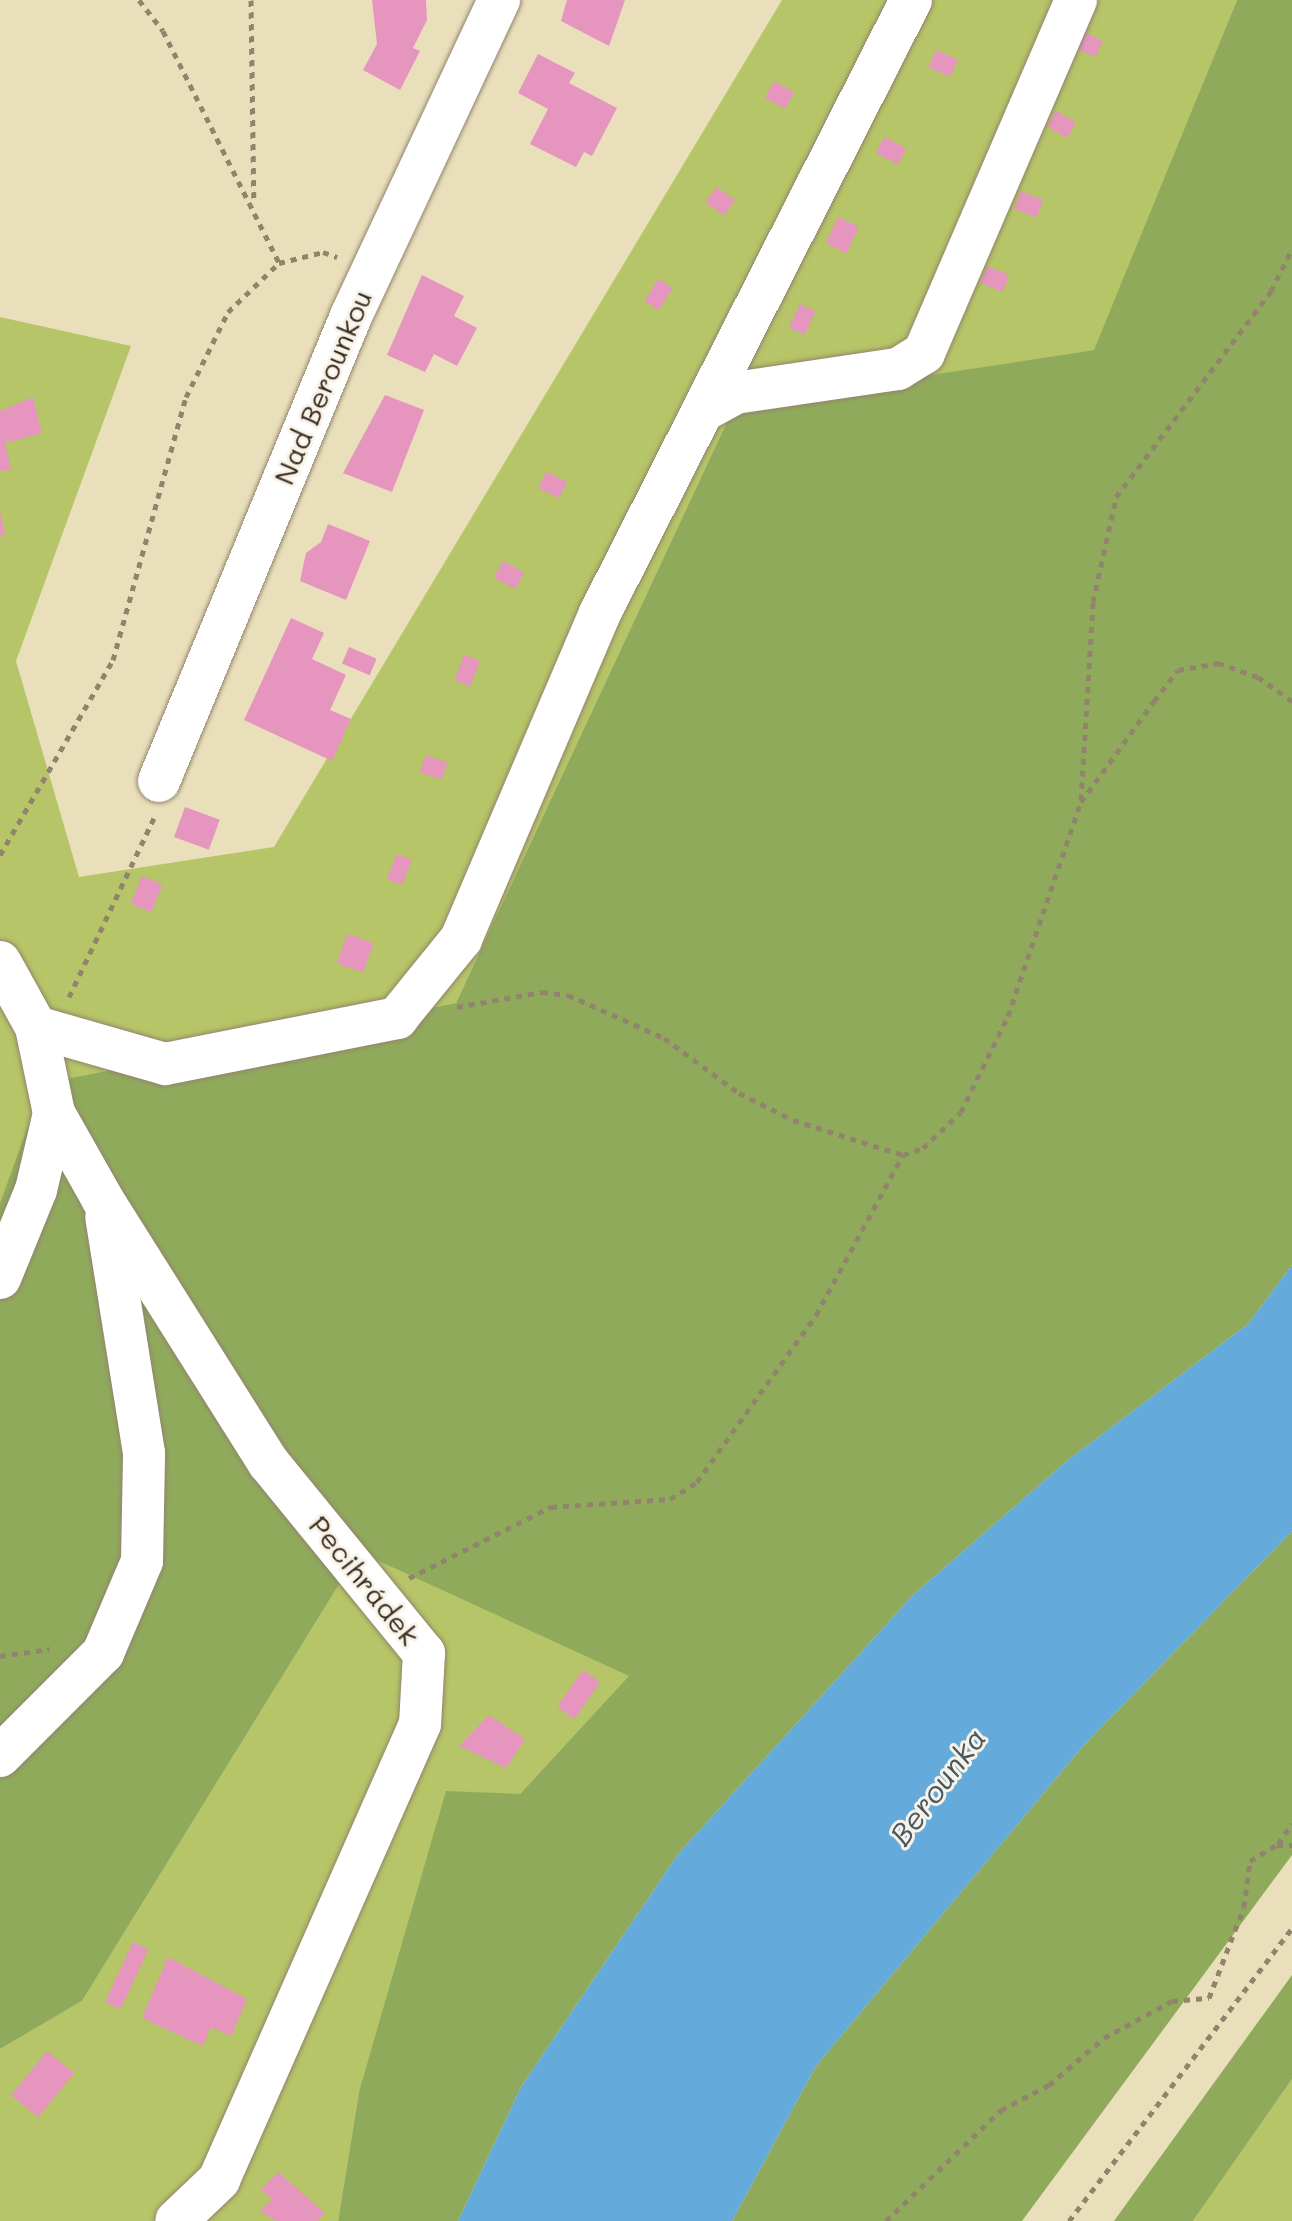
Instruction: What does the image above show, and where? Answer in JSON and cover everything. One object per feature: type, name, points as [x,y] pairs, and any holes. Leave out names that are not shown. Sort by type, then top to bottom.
[{"type":"street","name":"Nad Berounkou","points":[[159,781],[372,270],[499,0]]},
{"type":"street","points":[[36,1027],[165,1064],[397,1018],[461,939],[600,613],[911,0]]},
{"type":"street","points":[[703,411],[735,393],[898,369],[924,353],[1076,0]]},
{"type":"street","name":"Pecihrádek","points":[[0,962],[36,1027],[54,1113],[103,1200],[268,1462],[424,1653],[420,1724],[219,2180],[176,2221]]},
{"type":"street","points":[[0,1278],[36,1190],[54,1113]]},
{"type":"street","points":[[0,1756],[103,1653],[142,1561],[144,1453],[103,1200]]},
{"type":"path","points":[[139,0],[163,31],[254,207],[279,263]]},
{"type":"path","points":[[251,0],[254,207]]},
{"type":"path","points":[[397,1018],[542,992],[568,995],[664,1038],[739,1093],[793,1120],[903,1155],[923,1148],[961,1112],[1008,1016],[1081,802],[1093,602],[1116,497],[1271,291],[1292,249]]},
{"type":"path","points":[[0,855],[113,660],[186,397],[228,312],[279,263],[323,252],[372,270]]},
{"type":"path","points":[[1081,802],[1178,670],[1218,663],[1258,677],[1292,701]]},
{"type":"path","points":[[36,1027],[70,996],[119,904],[164,791],[159,781]]},
{"type":"path","points":[[0,837],[10,838]]},
{"type":"path","points":[[375,1592],[551,1507],[670,1499],[697,1482],[816,1315],[903,1155]]},
{"type":"path","points":[[886,2221],[1001,2110],[1049,2085],[1104,2038],[1172,2001],[1209,1998],[1244,1907],[1244,1875],[1250,1861],[1277,1845],[1292,1823]]},
{"type":"path","points":[[1277,1845],[1292,1845]]},
{"type":"path","points":[[1069,2221],[1292,1928]]},
{"type":"green space","points":[[782,0],[1237,0],[1095,350],[735,406],[456,1003],[46,1083],[0,1203],[0,317],[131,346],[16,661],[79,877],[274,847]]},
{"type":"green space","points":[[1237,0],[1292,0],[1292,1265],[1248,1324],[1068,1460],[913,1595],[678,1854],[521,2087],[458,2221],[338,2221],[359,2092],[446,1791],[520,1794],[629,1676],[359,1552],[82,2001],[0,2049],[0,1203],[37,1102],[45,1083],[456,1003],[735,405],[1094,350]]},
{"type":"green space","points":[[1292,1531],[1292,1855],[1022,2221],[732,2221],[816,2066],[1082,1747]]},
{"type":"green space","points":[[359,1552],[630,1676],[520,1794],[359,2092],[338,2221],[0,2221],[0,2049],[82,2001]]},
{"type":"green space","points":[[1292,1975],[1292,2079],[1193,2221],[1114,2221]]},
{"type":"green space","points":[[1292,2079],[1292,2221],[1193,2221]]},
{"type":"water","name":"Berounka","points":[[1292,1265],[1292,1531],[1082,1747],[816,2066],[732,2221],[458,2221],[521,2087],[678,1854],[913,1595],[1068,1460],[1248,1324]]},
{"type":"building","points":[[372,0],[426,0],[427,20],[413,48],[420,51],[400,90],[363,70],[377,44]]},
{"type":"building","points":[[567,0],[625,0],[609,46],[561,21]]},
{"type":"building","points":[[1082,31],[1103,41],[1095,57],[1074,47]]},
{"type":"building","points":[[936,50],[958,60],[950,77],[928,67]]},
{"type":"building","points":[[538,54],[575,73],[569,83],[617,108],[592,156],[584,152],[576,167],[530,144],[548,109],[518,93]]},
{"type":"building","points":[[774,81],[794,92],[785,109],[765,98]]},
{"type":"building","points":[[1056,111],[1076,122],[1067,138],[1047,127]]},
{"type":"building","points":[[884,137],[906,148],[898,164],[876,153]]},
{"type":"building","points":[[716,187],[735,200],[724,216],[705,203]]},
{"type":"building","points":[[1021,191],[1043,200],[1036,218],[1014,209]]},
{"type":"building","points":[[838,217],[859,227],[847,253],[826,243]]},
{"type":"building","points":[[987,266],[1009,275],[1003,292],[980,283]]},
{"type":"building","points":[[422,275],[464,296],[454,316],[477,328],[457,366],[434,354],[425,372],[387,355]]},
{"type":"building","points":[[658,279],[673,288],[659,310],[645,301]]},
{"type":"building","points":[[800,304],[815,311],[804,335],[789,328]]},
{"type":"building","points":[[385,395],[424,410],[392,492],[343,473]]},
{"type":"building","points":[[33,397],[42,433],[5,443],[11,469],[0,471],[0,411]]},
{"type":"building","points":[[546,472],[567,482],[559,498],[538,488]]},
{"type":"building","points":[[0,512],[5,535],[0,535]]},
{"type":"building","points":[[328,524],[370,541],[346,600],[300,581],[306,553],[321,542]]},
{"type":"building","points":[[503,561],[524,572],[515,589],[494,578]]},
{"type":"building","points":[[291,618],[324,633],[312,659],[346,675],[330,710],[351,719],[332,761],[244,720]]},
{"type":"building","points":[[349,647],[377,659],[370,675],[342,664]]},
{"type":"building","points":[[464,655],[480,661],[470,686],[454,680]]},
{"type":"building","points":[[426,755],[448,763],[441,780],[420,772]]},
{"type":"building","points":[[185,807],[220,820],[209,850],[174,837]]},
{"type":"building","points":[[397,854],[412,860],[402,885],[387,879]]},
{"type":"building","points":[[142,876],[162,884],[151,912],[131,904]]},
{"type":"building","points":[[347,934],[373,943],[363,972],[337,963]]},
{"type":"building","points":[[583,1670],[600,1682],[574,1719],[557,1707]]},
{"type":"building","points":[[489,1715],[525,1739],[506,1768],[459,1746]]},
{"type":"building","points":[[133,1942],[148,1949],[121,2009],[105,2002]]},
{"type":"building","points":[[168,1957],[247,1999],[231,2036],[211,2027],[203,2046],[142,2018]]},
{"type":"building","points":[[47,2051],[74,2073],[38,2117],[11,2095]]},
{"type":"building","points":[[278,2172],[325,2213],[318,2221],[276,2221],[260,2211],[272,2199],[261,2190]]}]
